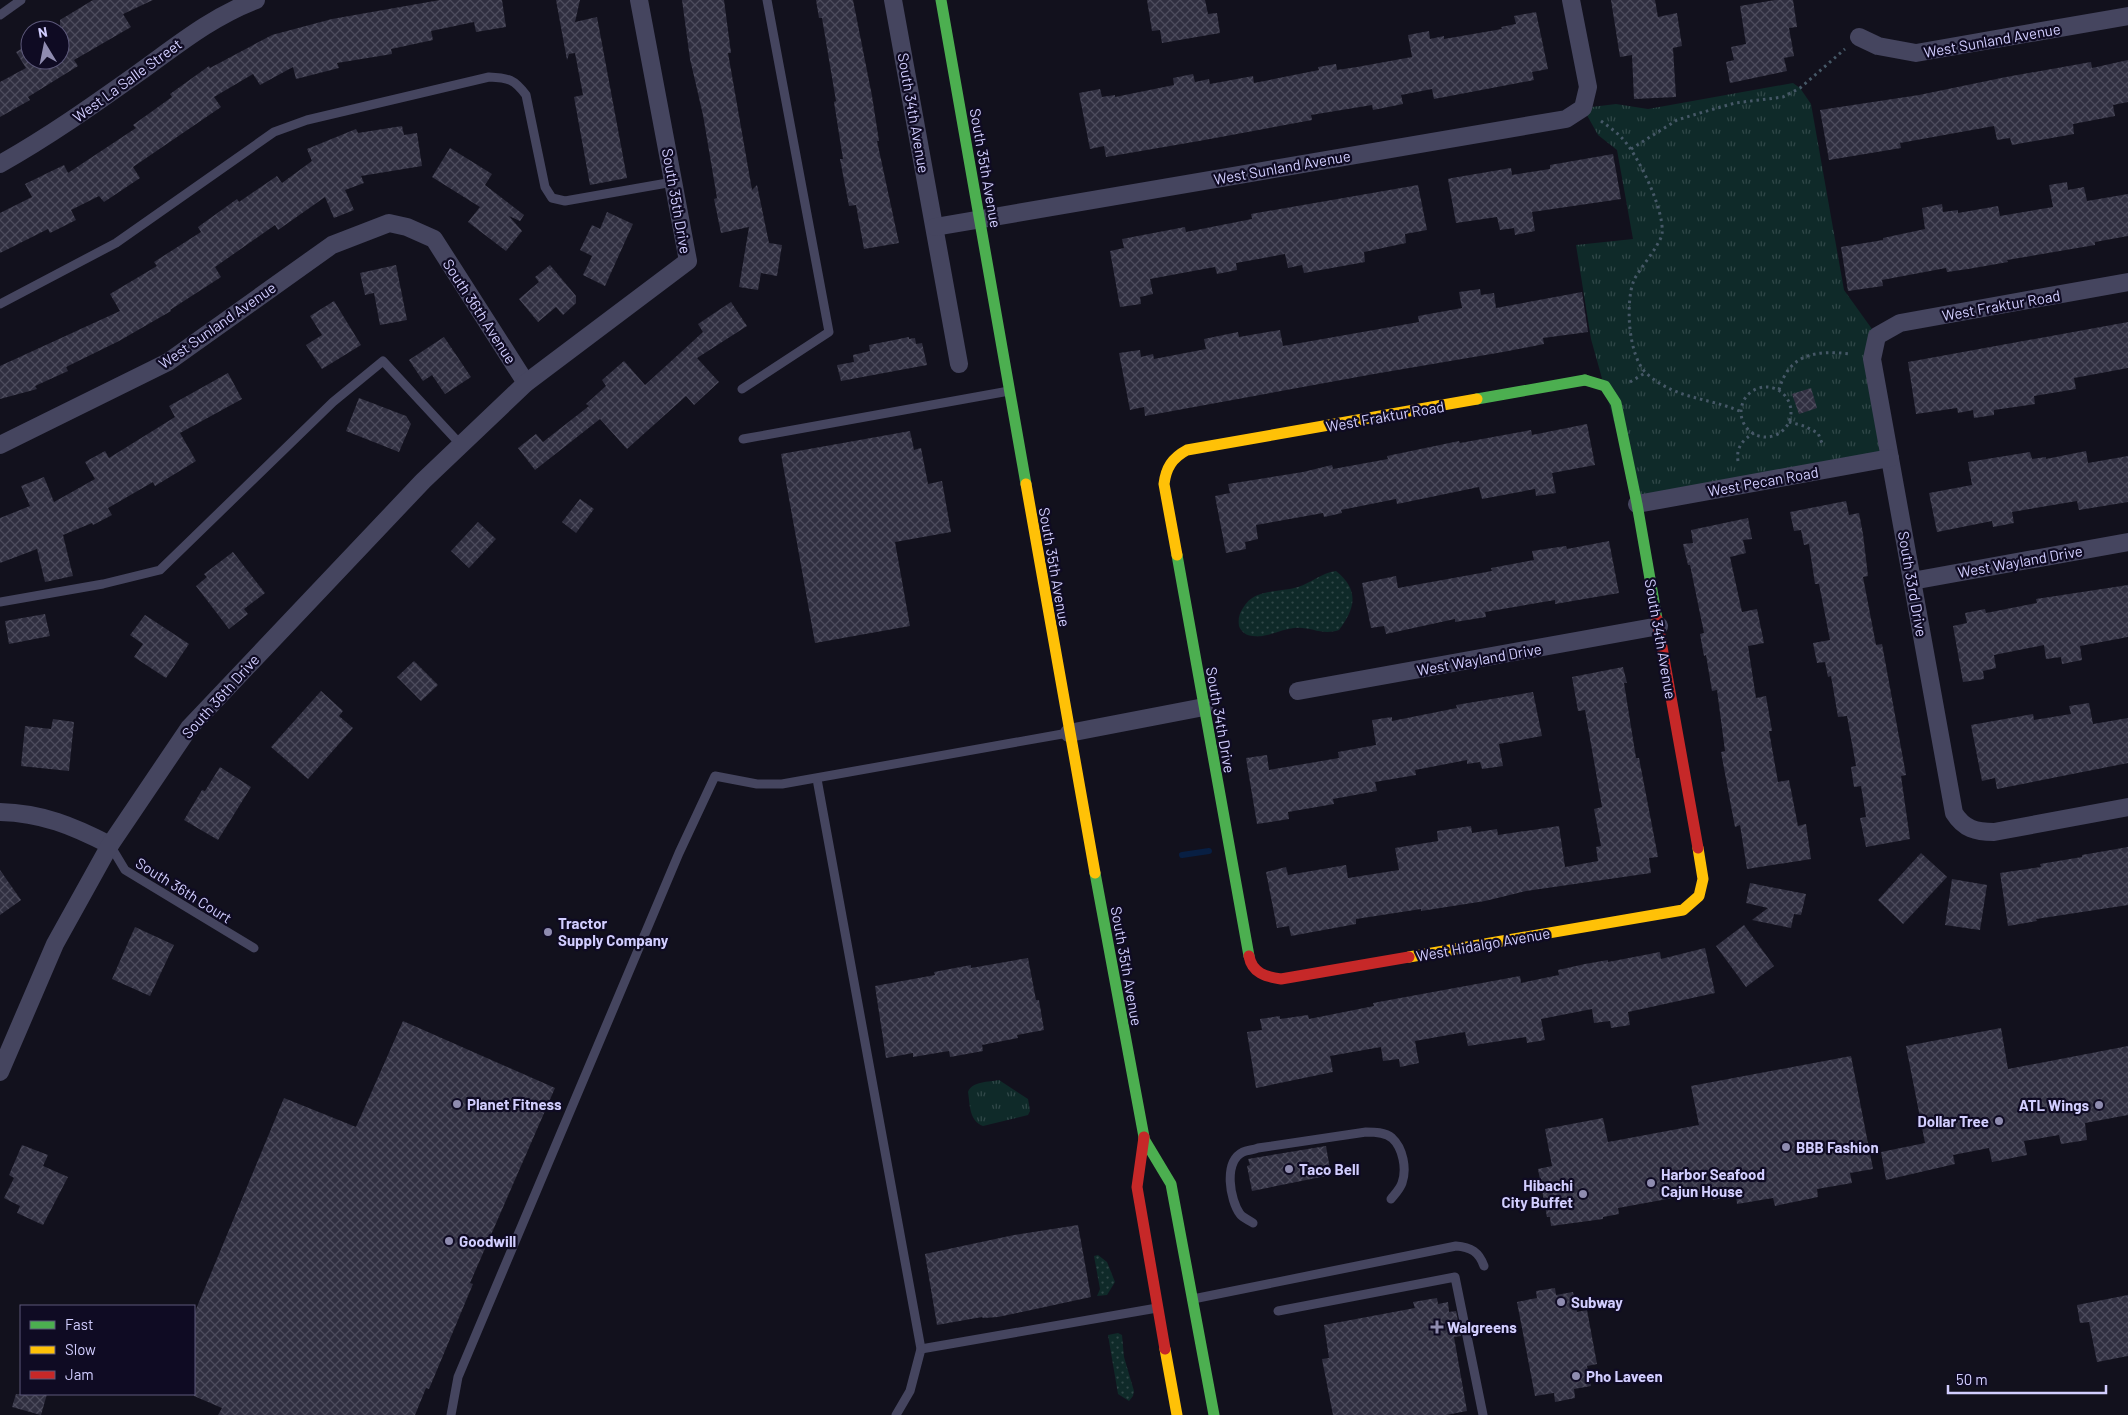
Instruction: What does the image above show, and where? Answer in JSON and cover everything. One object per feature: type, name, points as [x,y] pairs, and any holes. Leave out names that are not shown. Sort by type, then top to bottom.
[{"type":"street","name":"West La Salle Street","points":[[0,164],[32,147],[82,113],[196,30],[256,0]]},
{"type":"street","name":"South 35th Drive","points":[[526,383],[688,261],[640,0]]},
{"type":"street","name":"South 34th Avenue","points":[[893,0],[960,364]]},
{"type":"street","name":"South 35th Avenue","points":[[941,0],[1069,733],[1144,1139],[1137,1187],[1177,1415]]},
{"type":"street","name":"West Sunland Avenue","points":[[979,219],[1566,118],[1583,108],[1588,87],[1572,0]]},
{"type":"street","name":"West Sunland Avenue","points":[[1859,37],[1878,46],[1916,53],[2128,16]]},
{"type":"street","points":[[935,227],[979,219]]},
{"type":"street","name":"West Sunland Avenue","points":[[0,445],[168,362],[332,245],[389,223],[407,227],[434,239]]},
{"type":"street","name":"South 36th Avenue","points":[[434,239],[526,383]]},
{"type":"street","name":"West Fraktur Road","points":[[1877,336],[1900,323],[2128,282]]},
{"type":"street","name":"South 33rd Drive","points":[[1877,336],[1872,359],[1954,813],[1966,828],[1980,832],[1994,832],[2128,807]]},
{"type":"street","name":"West Fraktur Road","points":[[1169,464],[1177,455],[1197,449],[1585,380],[1604,386]]},
{"type":"street","name":"South 36th Drive","points":[[0,1072],[55,944],[110,845],[189,728],[416,488],[526,383]]},
{"type":"street","name":"South 34th Avenue","points":[[1604,386],[1616,403],[1637,504],[1703,879],[1699,896]]},
{"type":"street","name":"West Pecan Road","points":[[1637,504],[1890,458]]},
{"type":"street","name":"South 34th Drive","points":[[1169,464],[1165,472],[1164,484],[1250,962],[1262,976]]},
{"type":"street","name":"West Wayland Drive","points":[[1912,581],[2128,542]]},
{"type":"street","name":"West Wayland Drive","points":[[1298,692],[1659,626]]},
{"type":"street","points":[[1069,733],[1204,707]]},
{"type":"street","points":[[0,812],[23,813],[72,826],[110,845]]},
{"type":"street","name":"West Hidalgo Avenue","points":[[1262,976],[1281,979],[1683,910],[1699,896]]},
{"type":"street","name":"South 35th Avenue","points":[[1144,1139],[1170,1184],[1214,1415]]},
{"type":"lane","points":[[0,15],[21,0]]},
{"type":"lane","points":[[742,389],[829,332],[767,0]]},
{"type":"lane","points":[[0,304],[116,243],[274,132],[307,120],[489,76],[508,78],[519,86],[526,96],[546,188],[552,198],[565,201],[673,182]]},
{"type":"lane","points":[[0,602],[103,584],[160,570],[333,402],[382,362],[461,445]]},
{"type":"lane","points":[[743,439],[1010,391]]},
{"type":"lane","points":[[452,1415],[458,1377],[675,861],[715,776],[757,784],[782,784],[1069,733]]},
{"type":"lane","points":[[817,779],[921,1349],[910,1391],[896,1415]]},
{"type":"lane","name":"South 36th Court","points":[[110,845],[125,870],[254,948]]},
{"type":"lane","points":[[1253,1223],[1241,1216],[1234,1202],[1231,1170],[1235,1160],[1242,1152],[1258,1148],[1366,1132],[1392,1137],[1399,1147],[1404,1174],[1401,1184],[1391,1199]]},
{"type":"lane","points":[[1192,1299],[1456,1246],[1468,1247],[1476,1252],[1484,1266]]},
{"type":"lane","points":[[1278,1311],[1455,1277],[1483,1415]]},
{"type":"lane","points":[[921,1349],[1158,1308]]},
{"type":"path","points":[[1631,149],[1677,120],[1735,103],[1783,97],[1800,88],[1859,37]]},
{"type":"path","points":[[1601,120],[1621,137],[1631,149],[1646,175],[1659,211],[1662,235],[1634,281],[1628,315],[1630,337],[1645,372],[1662,385],[1686,397],[1730,407],[1742,412]]},
{"type":"path","points":[[1779,390],[1781,380],[1793,364],[1806,356],[1824,351],[1850,354]]},
{"type":"path","points":[[1630,382],[1645,372]]},
{"type":"path","points":[[1766,387],[1779,390],[1786,396],[1790,404],[1789,422],[1780,433],[1772,436],[1762,436],[1754,433],[1743,420],[1742,412],[1746,397],[1758,388],[1766,387]]},
{"type":"path","points":[[1789,422],[1804,426],[1818,433],[1823,446]]},
{"type":"path","points":[[1738,462],[1736,452],[1744,439],[1754,433]]},
{"type":"green space","points":[[1793,83],[1800,88],[1811,104],[1844,290],[1877,336],[1890,458],[1637,504],[1591,339],[1576,245],[1633,239],[1617,150],[1598,135],[1583,108],[1616,104],[1648,109]]},
{"type":"green space","points":[[1336,571],[1344,578],[1352,592],[1349,615],[1339,630],[1327,632],[1294,628],[1269,635],[1251,636],[1240,628],[1239,617],[1241,612],[1253,597],[1267,592],[1298,587]]},
{"type":"green space","points":[[999,1080],[1028,1099],[1030,1111],[1028,1115],[983,1126],[978,1124],[970,1107],[968,1092],[970,1088],[977,1084]]},
{"type":"green space","points":[[1098,1255],[1107,1262],[1115,1282],[1107,1295],[1097,1296],[1100,1289],[1094,1256]]},
{"type":"green space","points":[[1118,1333],[1122,1335],[1124,1357],[1134,1391],[1129,1401],[1118,1394],[1108,1335]]},
{"type":"building","points":[[93,0],[153,0],[123,14],[131,27],[74,60],[78,66],[28,97],[30,100],[0,117],[0,82],[22,70],[70,70],[70,20],[60,20]]},
{"type":"building","points":[[440,0],[502,0],[506,27],[476,32],[474,22],[431,31],[433,40],[391,49],[392,54],[337,63],[339,68],[296,79],[293,67],[260,85],[253,74],[214,97],[221,107],[133,167],[140,178],[104,202],[99,196],[71,210],[76,220],[50,233],[48,229],[0,253],[0,213],[32,197],[25,184],[64,165],[68,173],[136,128],[133,125],[172,97],[170,94],[209,66],[210,68],[272,35],[332,19]]},
{"type":"building","points":[[556,0],[580,0],[575,22],[597,17],[627,178],[590,185],[574,97],[583,95],[575,53],[569,54],[567,60]]},
{"type":"building","points":[[682,0],[724,0],[731,53],[728,53],[752,190],[757,185],[769,243],[782,245],[777,276],[761,273],[758,290],[739,287],[749,227],[721,233],[714,199],[717,198],[703,115],[690,59]]},
{"type":"building","points":[[816,0],[853,0],[872,96],[879,141],[877,141],[899,243],[864,249],[856,205],[849,206],[840,159],[843,159],[834,102],[836,101],[822,18],[819,18]]},
{"type":"building","points":[[1147,0],[1205,0],[1208,14],[1217,13],[1220,33],[1162,43],[1160,30],[1152,31]]},
{"type":"building","points":[[1611,0],[1655,0],[1658,17],[1677,13],[1682,46],[1673,48],[1676,97],[1634,99],[1632,55],[1620,57]]},
{"type":"building","points":[[1775,0],[1793,0],[1797,27],[1789,28],[1794,56],[1784,58],[1787,71],[1730,83],[1726,62],[1734,60],[1731,47],[1746,44],[1740,6]]},
{"type":"building","points":[[1536,12],[1548,69],[1532,72],[1534,80],[1434,99],[1432,89],[1401,95],[1403,104],[1373,110],[1372,105],[1311,115],[1312,120],[1106,157],[1104,146],[1090,149],[1079,93],[1100,89],[1102,97],[1115,95],[1115,97],[1174,85],[1173,78],[1193,74],[1195,82],[1209,79],[1210,84],[1253,76],[1254,83],[1319,70],[1318,67],[1336,64],[1337,70],[1357,67],[1412,57],[1408,35],[1429,31],[1430,39],[1444,36],[1444,39],[1502,29],[1501,27],[1516,24],[1514,16]]},
{"type":"building","points":[[20,50],[20,58],[16,52]]},
{"type":"building","points":[[2128,60],[2128,102],[2113,105],[2115,116],[2073,124],[2074,134],[2012,145],[2010,138],[1997,140],[1994,126],[1900,143],[1901,148],[1829,160],[1820,110],[1919,95],[2091,62],[2092,68]]},
{"type":"building","points":[[402,126],[404,135],[417,133],[422,166],[361,176],[364,183],[345,190],[354,210],[334,218],[325,197],[278,230],[275,225],[215,267],[221,277],[171,311],[119,341],[66,367],[68,371],[35,386],[37,389],[0,399],[0,366],[120,311],[110,294],[157,266],[154,262],[201,232],[198,227],[237,199],[239,202],[277,176],[282,183],[312,161],[307,149],[356,129],[358,133]]},
{"type":"building","points":[[450,148],[492,174],[485,185],[524,215],[520,221],[509,216],[522,231],[506,251],[468,222],[480,207],[432,177]]},
{"type":"building","points":[[1613,154],[1621,199],[1532,212],[1535,231],[1515,235],[1514,228],[1500,230],[1497,217],[1456,223],[1448,179],[1511,168],[1512,175],[1550,169],[1550,165]]},
{"type":"building","points":[[2067,182],[2068,190],[2084,187],[2087,201],[2128,194],[2128,236],[2095,242],[2095,245],[2007,260],[2008,262],[1947,272],[1946,268],[1882,280],[1883,286],[1848,291],[1841,247],[1883,240],[1883,238],[1925,229],[1922,208],[1942,204],[1943,212],[1958,210],[1958,213],[1998,206],[2000,216],[2053,207],[2049,185]]},
{"type":"building","points":[[1418,185],[1427,230],[1405,234],[1406,243],[1364,252],[1365,262],[1304,273],[1302,265],[1288,268],[1285,254],[1236,263],[1237,270],[1217,274],[1215,267],[1150,279],[1153,294],[1140,297],[1141,304],[1120,307],[1110,251],[1124,248],[1122,239],[1185,227],[1186,232],[1252,219],[1251,214]]},
{"type":"building","points":[[607,212],[633,224],[605,286],[583,275],[592,256],[580,250],[592,225],[600,229]]},
{"type":"building","points":[[396,265],[407,320],[380,325],[374,293],[365,295],[360,273]]},
{"type":"building","points":[[550,265],[576,296],[576,303],[563,315],[556,307],[538,322],[519,299],[539,282],[535,277]]},
{"type":"building","points":[[1480,289],[1481,295],[1494,293],[1496,308],[1582,292],[1588,332],[1543,338],[1544,344],[1503,352],[1145,416],[1144,407],[1130,410],[1119,353],[1140,350],[1141,357],[1153,354],[1154,359],[1206,349],[1204,339],[1238,332],[1239,337],[1280,330],[1283,346],[1419,322],[1418,316],[1462,308],[1459,292]]},
{"type":"building","points":[[334,301],[361,345],[322,369],[306,345],[322,335],[310,316]]},
{"type":"building","points":[[731,302],[747,326],[697,358],[719,382],[694,405],[686,396],[627,449],[600,419],[535,470],[518,448],[536,434],[543,442],[589,406],[586,404],[606,386],[602,380],[624,361],[645,385],[703,332],[698,324]]},
{"type":"building","points":[[2128,322],[2128,368],[2074,378],[2076,389],[2034,396],[2035,404],[1994,410],[1994,415],[1974,418],[1973,410],[1958,413],[1957,408],[1916,414],[1908,362]]},
{"type":"building","points":[[444,337],[471,377],[445,394],[432,375],[423,381],[409,360]]},
{"type":"building","points":[[909,337],[909,339],[915,338],[916,344],[922,343],[927,365],[841,381],[837,365],[854,362],[853,355],[870,351],[869,345]]},
{"type":"building","points":[[228,373],[242,399],[180,433],[196,461],[155,486],[153,482],[108,508],[112,515],[93,525],[92,523],[63,535],[73,576],[45,582],[37,549],[0,563],[0,518],[30,506],[21,486],[44,477],[54,502],[95,479],[85,462],[105,451],[109,458],[175,417],[169,406]]},
{"type":"building","points":[[1811,388],[1817,408],[1799,414],[1792,394]]},
{"type":"building","points":[[359,398],[406,416],[411,424],[399,452],[346,431]]},
{"type":"building","points":[[1587,424],[1595,465],[1552,473],[1556,493],[1536,496],[1535,489],[1482,499],[1479,487],[1397,504],[1396,499],[1341,510],[1342,513],[1324,517],[1323,513],[1256,525],[1258,539],[1245,542],[1246,549],[1226,553],[1215,496],[1230,493],[1228,484],[1303,472],[1332,465],[1333,469],[1388,459],[1387,456],[1459,441],[1460,443],[1531,430],[1532,435]]},
{"type":"building","points":[[910,431],[914,450],[921,448],[928,484],[942,481],[951,532],[895,542],[910,626],[815,643],[781,454]]},
{"type":"building","points":[[2086,451],[2088,463],[2128,456],[2128,502],[2079,510],[2077,501],[2012,512],[2014,523],[1993,527],[1992,521],[1937,532],[1929,493],[1972,485],[1968,462],[2030,452],[2032,459],[2046,457],[2046,459]]},
{"type":"building","points":[[580,499],[594,509],[576,533],[562,522]]},
{"type":"building","points":[[1846,501],[1849,515],[1859,513],[1863,534],[1868,576],[1863,577],[1876,645],[1882,644],[1906,775],[1901,776],[1910,839],[1866,847],[1860,818],[1866,817],[1861,786],[1854,787],[1851,767],[1856,766],[1847,716],[1838,717],[1831,676],[1828,677],[1825,662],[1817,663],[1813,643],[1830,640],[1819,584],[1815,584],[1809,544],[1804,545],[1801,530],[1794,531],[1790,512]]},
{"type":"building","points":[[1748,518],[1752,539],[1743,540],[1746,553],[1730,557],[1742,612],[1757,609],[1764,643],[1748,646],[1756,698],[1766,696],[1772,731],[1769,731],[1778,782],[1789,780],[1798,826],[1806,824],[1811,859],[1747,869],[1740,825],[1735,827],[1721,752],[1725,751],[1717,690],[1712,691],[1706,655],[1704,656],[1700,634],[1704,633],[1690,565],[1688,565],[1683,544],[1693,543],[1691,530]]},
{"type":"building","points":[[478,522],[496,539],[469,568],[451,551]]},
{"type":"building","points":[[1609,541],[1619,593],[1555,604],[1555,600],[1485,612],[1486,617],[1455,622],[1455,619],[1386,634],[1384,626],[1371,628],[1362,583],[1396,576],[1398,588],[1492,571],[1491,568],[1534,560],[1532,551],[1566,546],[1567,549]]},
{"type":"building","points":[[233,552],[265,593],[244,609],[248,614],[229,629],[196,586],[207,577],[204,574]]},
{"type":"building","points":[[2128,585],[2128,637],[2080,646],[2082,660],[2062,664],[2061,657],[2046,659],[2044,645],[1994,655],[1996,668],[1983,671],[1984,679],[1963,682],[1953,626],[1967,623],[1965,613],[1985,609],[1986,613],[2037,603],[2036,599]]},
{"type":"building","points":[[45,614],[50,636],[9,644],[5,621]]},
{"type":"building","points":[[145,615],[189,644],[166,678],[134,657],[143,644],[130,635]]},
{"type":"building","points":[[414,661],[438,685],[421,701],[397,677]]},
{"type":"building","points":[[1623,667],[1627,683],[1624,683],[1636,758],[1639,758],[1658,857],[1649,858],[1651,873],[1526,891],[1485,901],[1421,911],[1421,909],[1356,919],[1356,924],[1291,936],[1289,926],[1277,928],[1266,872],[1286,867],[1288,875],[1346,865],[1348,878],[1399,870],[1395,848],[1438,841],[1437,831],[1471,826],[1472,833],[1497,829],[1498,835],[1559,826],[1565,867],[1598,861],[1596,847],[1601,846],[1594,809],[1602,807],[1585,710],[1578,711],[1572,677]]},
{"type":"building","points":[[321,691],[343,711],[339,716],[353,728],[308,779],[271,747]]},
{"type":"building","points":[[1533,692],[1542,736],[1499,744],[1503,766],[1482,769],[1480,762],[1467,764],[1467,760],[1415,770],[1416,775],[1375,782],[1377,791],[1333,799],[1334,804],[1288,812],[1289,819],[1257,824],[1246,758],[1267,755],[1269,770],[1339,758],[1338,752],[1376,745],[1372,720],[1392,717],[1392,721],[1457,708],[1456,705]]},
{"type":"building","points":[[2089,703],[2093,724],[2128,718],[2128,763],[1997,789],[1995,778],[1982,781],[1971,725],[2033,714],[2034,720],[2071,714],[2069,706]]},
{"type":"building","points":[[53,719],[74,722],[69,771],[21,766],[25,726],[51,729]]},
{"type":"building","points":[[220,767],[251,787],[218,840],[184,820],[202,790],[205,791]]},
{"type":"building","points":[[2128,847],[2128,905],[2036,919],[2037,921],[2008,926],[2000,873],[2041,867],[2040,864]]},
{"type":"building","points":[[1921,853],[1947,877],[1903,924],[1878,900]]},
{"type":"building","points":[[0,870],[21,900],[0,915]]},
{"type":"building","points":[[1952,879],[1987,885],[1980,930],[1945,925]]},
{"type":"building","points":[[1750,883],[1806,894],[1801,915],[1794,914],[1791,928],[1752,920],[1768,908],[1746,903]]},
{"type":"building","points":[[1744,925],[1774,966],[1746,987],[1716,946]]},
{"type":"building","points":[[135,927],[174,945],[150,996],[112,979]]},
{"type":"building","points":[[1705,948],[1715,993],[1628,1012],[1630,1025],[1611,1028],[1610,1021],[1594,1023],[1592,1009],[1541,1019],[1545,1040],[1527,1043],[1526,1037],[1468,1046],[1465,1032],[1415,1041],[1419,1063],[1400,1067],[1399,1059],[1383,1061],[1381,1047],[1330,1056],[1333,1072],[1256,1088],[1247,1032],[1262,1030],[1260,1019],[1280,1016],[1280,1019],[1308,1015],[1309,1019],[1374,1006],[1373,1003],[1520,976],[1521,983],[1559,975],[1558,970],[1585,964],[1608,960],[1608,962],[1660,952],[1661,959]]},
{"type":"building","points":[[1028,958],[1036,1000],[1039,1000],[1044,1030],[1017,1035],[1018,1038],[982,1045],[983,1051],[950,1057],[949,1051],[913,1057],[913,1053],[886,1058],[875,986],[935,975],[934,972],[971,965],[971,968]]},
{"type":"building","points":[[403,1021],[555,1088],[470,1283],[473,1284],[429,1389],[426,1388],[415,1415],[218,1415],[222,1408],[194,1396],[195,1312],[284,1098],[356,1127]]},
{"type":"building","points":[[2001,1028],[2008,1069],[2128,1046],[2128,1115],[2085,1123],[2087,1140],[2061,1144],[2059,1135],[2024,1141],[2027,1155],[1992,1162],[1989,1148],[1953,1155],[1955,1164],[1886,1180],[1881,1152],[1925,1143],[1906,1046]]},
{"type":"building","name":"BBB Fashion","points":[[1851,1056],[1873,1169],[1850,1173],[1852,1183],[1817,1189],[1818,1197],[1775,1206],[1773,1198],[1737,1204],[1736,1195],[1713,1200],[1711,1191],[1618,1208],[1619,1214],[1603,1217],[1603,1219],[1551,1226],[1550,1217],[1547,1217],[1538,1169],[1552,1166],[1545,1129],[1603,1118],[1608,1142],[1699,1125],[1691,1086]]},
{"type":"building","points":[[22,1145],[48,1155],[43,1166],[68,1177],[43,1225],[17,1213],[20,1206],[4,1198],[14,1178],[9,1175]]},
{"type":"building","name":"Taco Bell","points":[[1326,1146],[1331,1175],[1252,1191],[1247,1166],[1250,1165],[1248,1159]]},
{"type":"building","points":[[1078,1225],[1091,1297],[998,1317],[982,1317],[937,1325],[925,1254],[1014,1235]]},
{"type":"building","points":[[1555,1288],[1556,1295],[1573,1292],[1577,1312],[1587,1310],[1597,1364],[1587,1366],[1591,1386],[1574,1389],[1575,1398],[1555,1402],[1554,1393],[1535,1396],[1517,1302],[1537,1298],[1536,1291]]},
{"type":"building","points":[[2128,1295],[2128,1356],[2097,1362],[2089,1322],[2080,1323],[2077,1305]]},
{"type":"building","name":"Walgreens","points":[[1437,1298],[1438,1304],[1448,1302],[1449,1312],[1456,1311],[1461,1336],[1454,1337],[1467,1411],[1446,1415],[1333,1415],[1322,1359],[1329,1358],[1324,1325],[1415,1308],[1413,1302]]},
{"type":"building","points":[[16,1394],[47,1395],[41,1415],[12,1407]]},
{"type":"waterway","points":[[1182,855],[1209,851]]},
{"type":"traffic: fast","points":[[941,0],[1026,484]]},
{"type":"traffic: fast","points":[[1585,380],[1605,386],[1616,403],[1637,504],[1657,619]]},
{"type":"traffic: fast","points":[[1477,399],[1585,380]]},
{"type":"traffic: fast","points":[[1177,555],[1249,956]]},
{"type":"traffic: fast","points":[[1095,873],[1144,1137]]},
{"type":"traffic: fast","points":[[1144,1139],[1171,1184],[1214,1415]]},
{"type":"traffic: slow","points":[[1177,555],[1164,484],[1166,473],[1171,464],[1177,456],[1187,450],[1477,399]]},
{"type":"traffic: slow","points":[[1026,484],[1095,873]]},
{"type":"traffic: slow","points":[[1409,957],[1683,910],[1699,896],[1703,879],[1698,848]]},
{"type":"traffic: slow","points":[[1165,1349],[1177,1415]]},
{"type":"traffic: jam","points":[[1657,619],[1698,848]]},
{"type":"traffic: jam","points":[[1249,956],[1253,966],[1260,973],[1281,979],[1409,957]]},
{"type":"traffic: jam","points":[[1144,1137],[1137,1187],[1165,1349]]},
{"type":"place","name":"Tractor Supply Company","points":[[548,932]]},
{"type":"place","name":"Planet Fitness","points":[[457,1104]]},
{"type":"place","name":"ATL Wings","points":[[2099,1105]]},
{"type":"place","name":"Dollar Tree","points":[[1999,1121]]},
{"type":"place","name":"BBB Fashion","points":[[1786,1147]]},
{"type":"place","name":"Taco Bell","points":[[1289,1169]]},
{"type":"place","name":"Harbor Seafood Cajun House","points":[[1651,1183]]},
{"type":"place","name":"Hibachi City Buffet","points":[[1583,1194]]},
{"type":"place","name":"Goodwill","points":[[449,1241]]},
{"type":"place","name":"Subway","points":[[1561,1302]]},
{"type":"place","name":"Walgreens","points":[[1437,1327]]},
{"type":"place","name":"Pho Laveen","points":[[1576,1376]]}]
